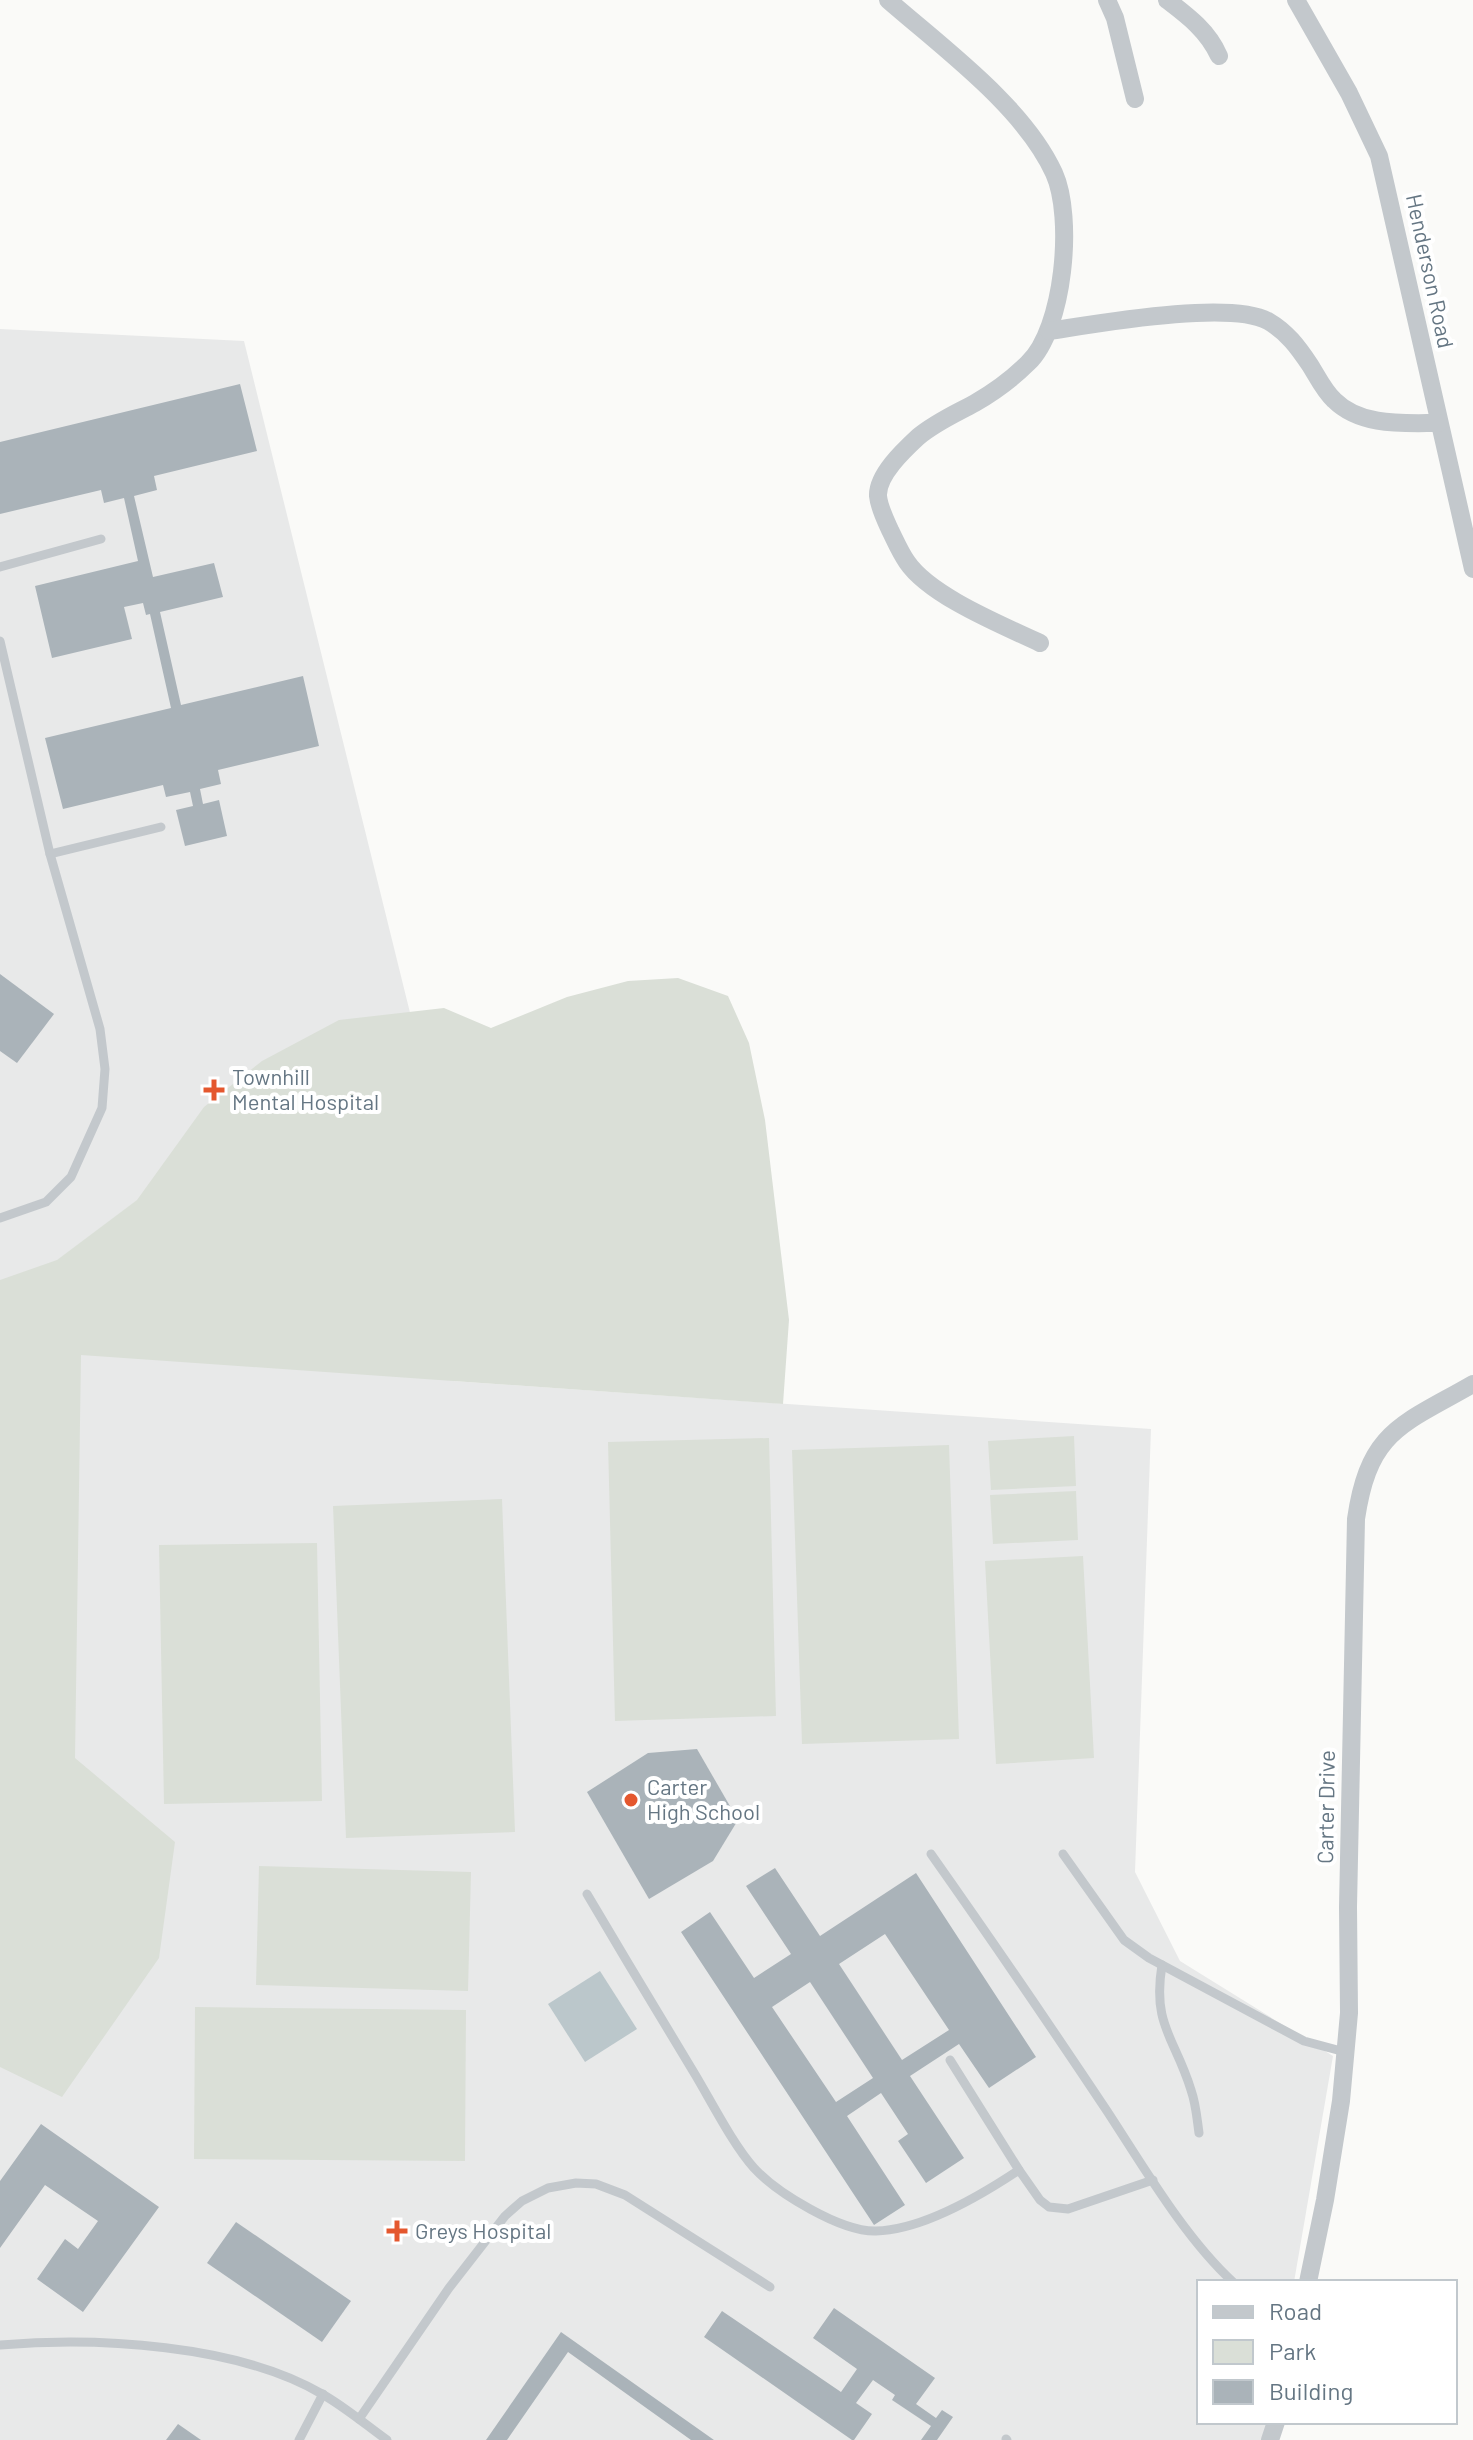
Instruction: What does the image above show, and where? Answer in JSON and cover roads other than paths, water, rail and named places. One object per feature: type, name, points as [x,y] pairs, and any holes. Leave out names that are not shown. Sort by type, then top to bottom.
[{"type":"street","points":[[888,0],[1009,109],[1040,147],[1063,200],[1059,300],[1049,331],[1031,361],[1005,383],[916,439],[886,473],[878,496],[908,564],[937,590],[1040,643]]},
{"type":"street","points":[[1107,0],[1115,18],[1135,99]]},
{"type":"street","points":[[1167,0],[1192,19],[1213,43],[1219,56]]},
{"type":"street","name":"Henderson Road","points":[[1296,0],[1349,93],[1379,156],[1473,569]]},
{"type":"street","points":[[1049,331],[1136,319],[1195,315],[1236,313],[1265,319],[1299,346],[1333,399],[1350,413],[1378,421],[1439,423]]},
{"type":"street","name":"Carter Drive","points":[[1308,2280],[1339,2115],[1349,2013],[1348,1892],[1358,1501],[1367,1469],[1377,1449],[1400,1426],[1473,1384]]},
{"type":"lane","points":[[0,567],[101,539]]},
{"type":"lane","points":[[0,641],[50,854],[100,1029],[105,1069],[102,1108],[71,1177],[46,1202],[0,1218]]},
{"type":"lane","points":[[50,854],[161,827]]},
{"type":"lane","points":[[931,1854],[1020,1980],[1153,2180],[1192,2235],[1231,2280]]},
{"type":"lane","points":[[1063,1854],[1124,1940],[1162,1965],[1304,2041],[1345,2052]]},
{"type":"lane","points":[[587,1894],[722,2121],[754,2168],[832,2222],[855,2230],[897,2229],[953,2208],[1019,2170]]},
{"type":"lane","points":[[1162,1965],[1157,1991],[1159,2009],[1192,2090],[1199,2133]]},
{"type":"lane","points":[[950,2060],[1040,2200],[1058,2210],[1068,2209],[1153,2180]]},
{"type":"lane","points":[[359,2419],[449,2288],[505,2216],[522,2201],[548,2188],[586,2183],[625,2195],[770,2287]]},
{"type":"lane","points":[[0,2345],[89,2341],[169,2349],[236,2361],[285,2376],[323,2394],[387,2440]]},
{"type":"lane","points":[[299,2440],[323,2394]]},
{"type":"place","name":"Townhill Mental Hospital","points":[[214,1090]]},
{"type":"place","name":"Carter High School","points":[[631,1800]]},
{"type":"place","name":"Greys Hospital","points":[[397,2231]]}]
